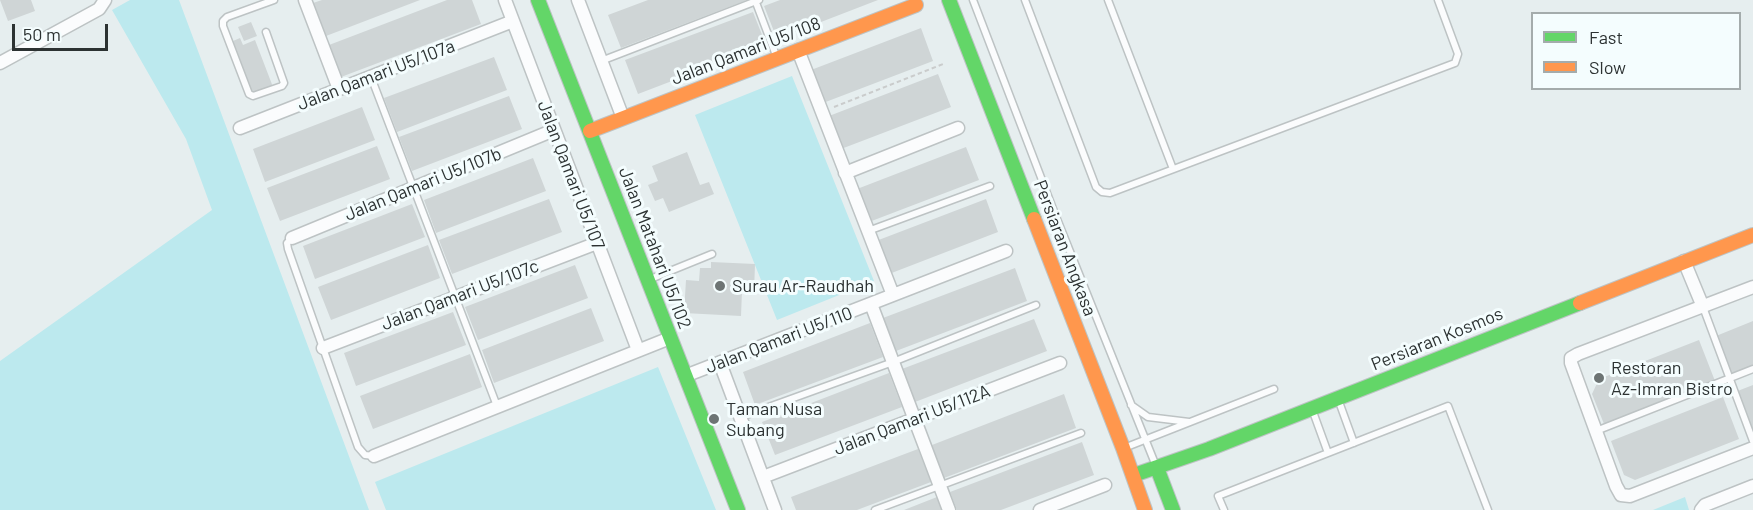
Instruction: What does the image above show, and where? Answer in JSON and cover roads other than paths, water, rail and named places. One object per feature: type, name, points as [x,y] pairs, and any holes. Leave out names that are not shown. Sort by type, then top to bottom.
[{"type":"street","points":[[0,63],[99,9],[105,0]]},
{"type":"street","points":[[305,0],[339,89]]},
{"type":"street","name":"Jalan Qamari U5/107","points":[[505,0],[638,350]]},
{"type":"street","name":"Jalan Matahari U5/102","points":[[538,0],[738,510]]},
{"type":"street","name":"Persiaran Angkasa","points":[[949,0],[1134,475],[1145,510]]},
{"type":"street","points":[[581,1],[623,118]]},
{"type":"street","name":"Jalan Qamari U5/108","points":[[590,131],[916,5]]},
{"type":"street","name":"Jalan Qamari U5/107a","points":[[240,128],[513,21]]},
{"type":"street","points":[[798,51],[893,295]]},
{"type":"street","points":[[845,173],[958,128]]},
{"type":"street","name":"Jalan Qamari U5/107b","points":[[292,238],[554,130]]},
{"type":"street","name":"Persiaran Kosmos","points":[[1134,475],[1312,408],[1753,235]]},
{"type":"street","name":"Jalan Qamari U5/107c","points":[[323,348],[597,243]]},
{"type":"street","name":"Jalan Qamari U5/110","points":[[685,376],[1006,251]]},
{"type":"street","points":[[1684,261],[1702,307]]},
{"type":"street","points":[[1753,287],[1571,358],[1572,368],[1621,495],[1630,496],[1753,448]]},
{"type":"street","points":[[871,304],[949,510]]},
{"type":"street","points":[[374,456],[670,338]]},
{"type":"street","points":[[720,363],[776,510]]},
{"type":"street","name":"Jalan Qamari U5/112A","points":[[763,477],[1060,363]]},
{"type":"street","points":[[1152,510],[1157,468]]},
{"type":"street","points":[[1157,468],[1173,510]]},
{"type":"street","points":[[1040,510],[1105,485]]},
{"type":"street","points":[[1701,510],[1705,505],[1752,488]]},
{"type":"lane","points":[[266,32],[284,83],[282,86],[253,96],[249,94],[223,21],[227,17],[274,0]]},
{"type":"lane","points":[[601,62],[756,0],[777,58]]},
{"type":"lane","name":"Persiaran Angkasa","points":[[973,0],[1157,468]]},
{"type":"lane","points":[[1025,0],[1096,187],[1102,192],[1110,193],[1455,63],[1458,54],[1438,0]]},
{"type":"lane","points":[[1108,0],[1173,169]]},
{"type":"lane","points":[[371,77],[497,406]]},
{"type":"lane","points":[[868,231],[990,186]]},
{"type":"lane","points":[[292,238],[287,243],[288,249],[358,447],[365,455],[374,456]]},
{"type":"lane","points":[[648,280],[712,254]]},
{"type":"lane","points":[[741,417],[893,362],[1036,305]]},
{"type":"lane","points":[[1702,307],[1753,441]]},
{"type":"lane","points":[[1596,431],[1753,369]]},
{"type":"lane","points":[[1123,448],[1274,390]]},
{"type":"lane","points":[[1337,398],[1354,443]]},
{"type":"lane","points":[[1131,405],[1148,417],[1191,422]]},
{"type":"lane","points":[[1224,510],[1218,496],[1448,406],[1488,510]]},
{"type":"lane","points":[[1312,408],[1328,453]]},
{"type":"lane","points":[[875,510],[1081,433]]},
{"type":"place","name":"Surau Ar-Raudhah","points":[[720,286]]},
{"type":"place","name":"Restoran Az-Imran Bistro","points":[[1599,378]]},
{"type":"place","name":"Taman Nusa Subang","points":[[714,419]]}]
